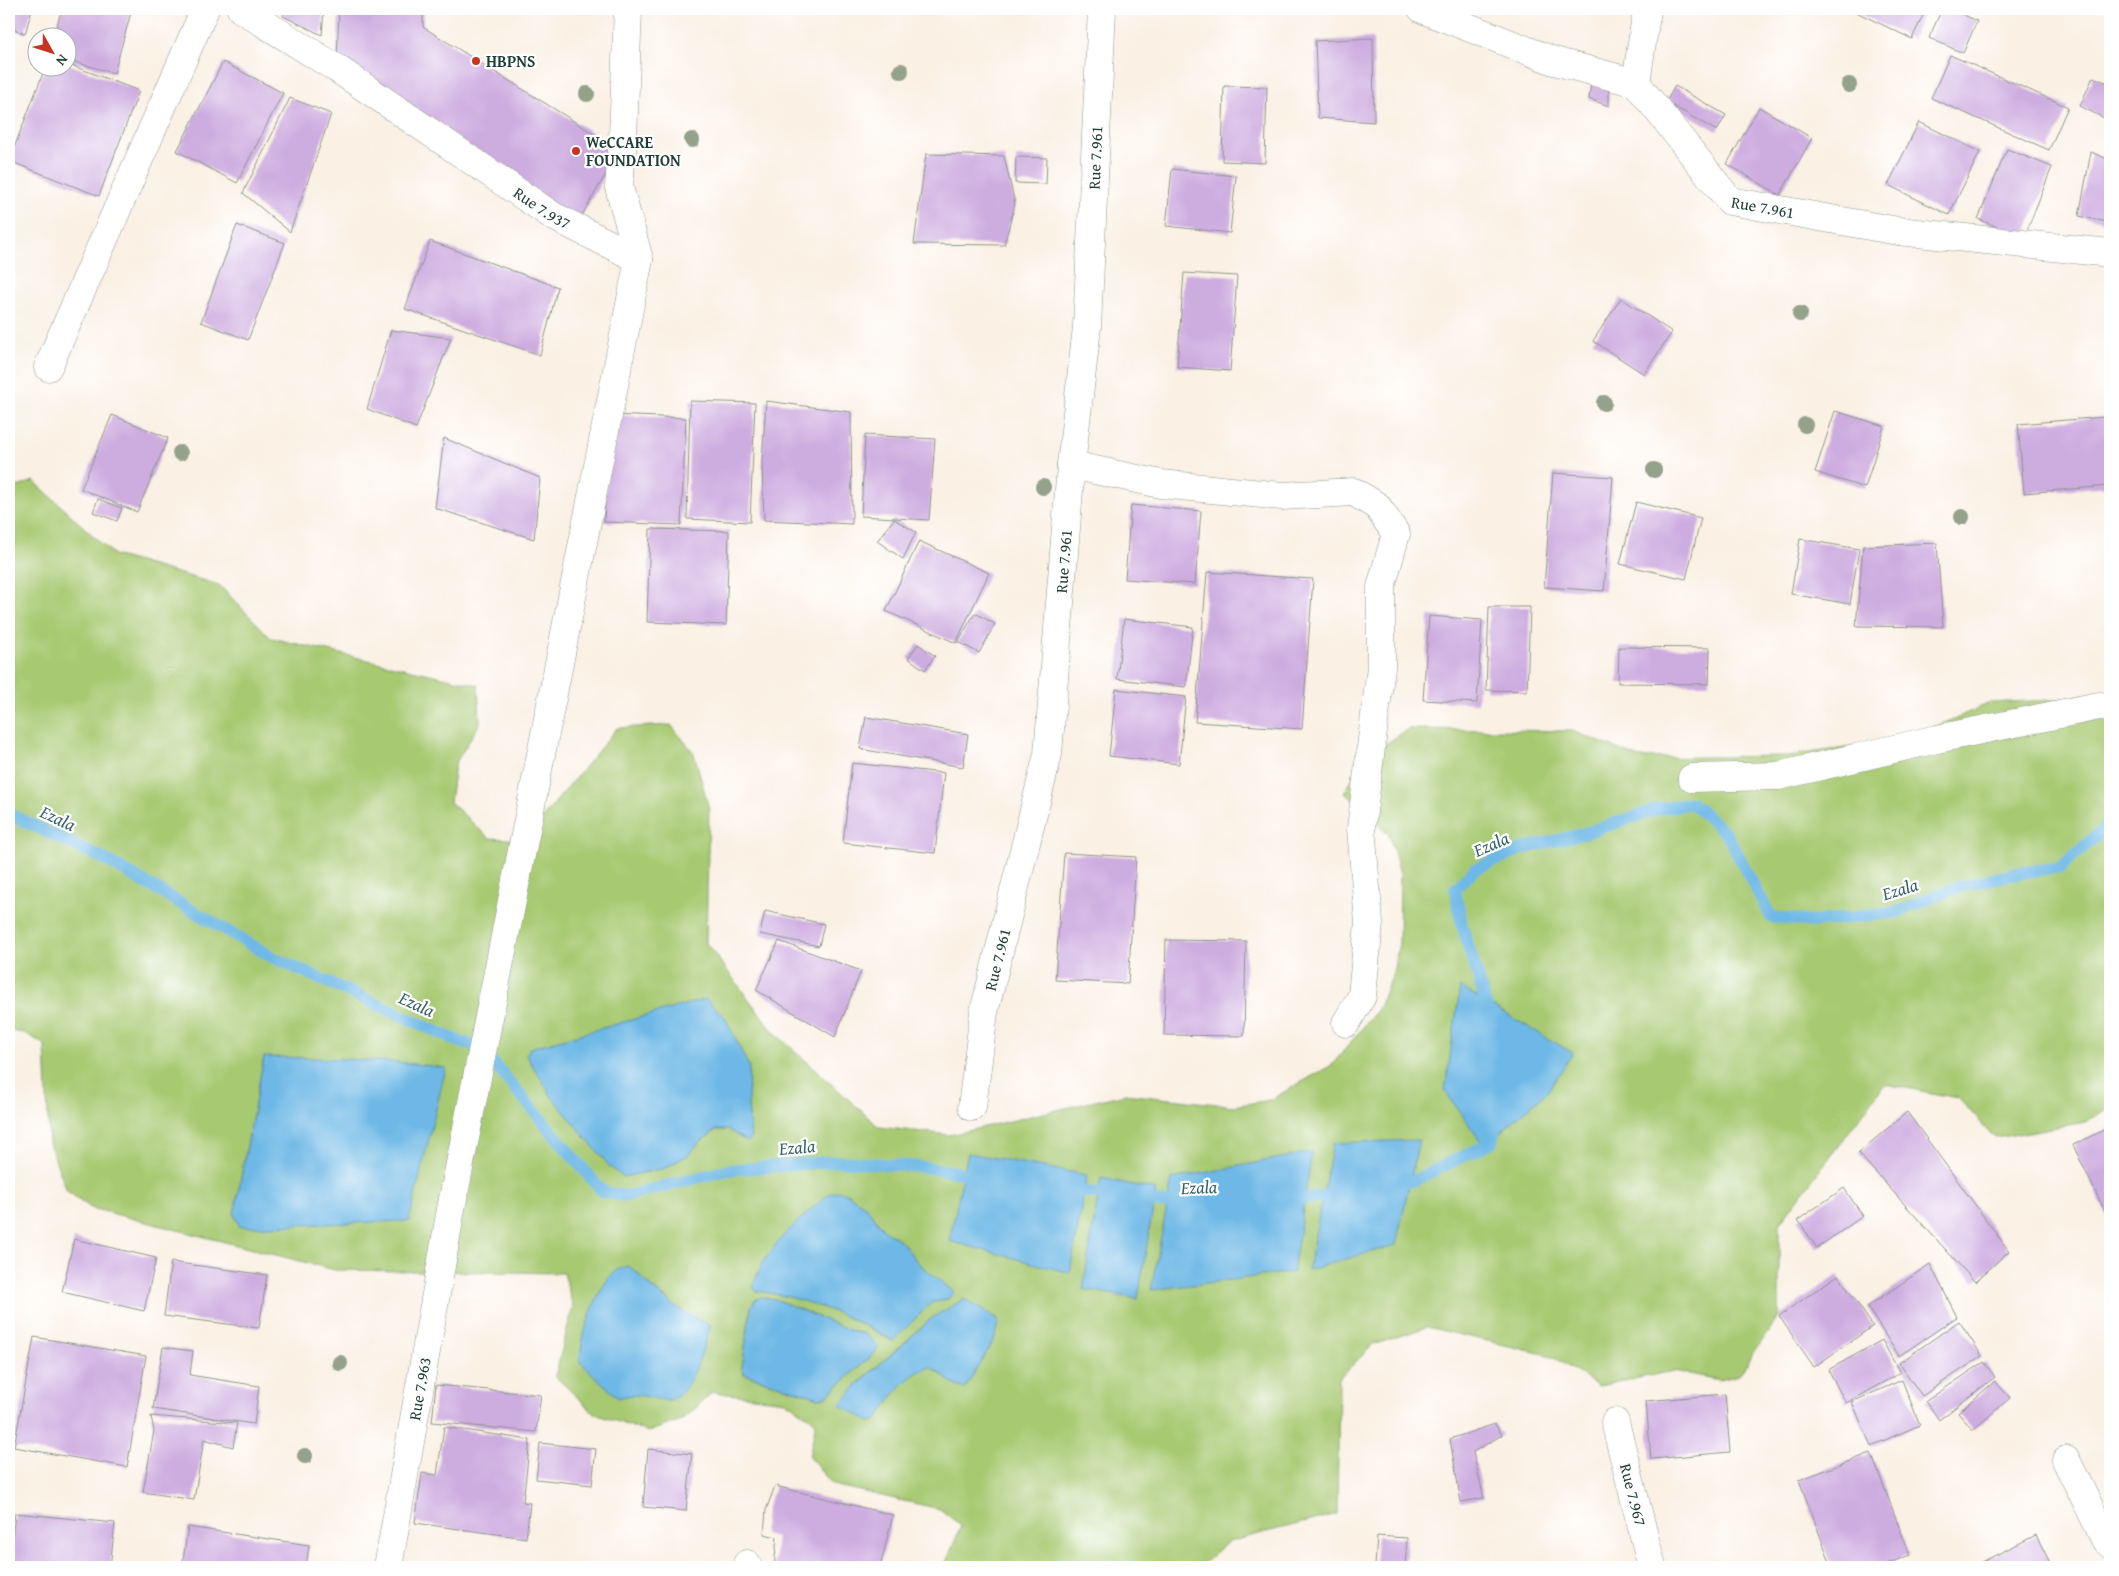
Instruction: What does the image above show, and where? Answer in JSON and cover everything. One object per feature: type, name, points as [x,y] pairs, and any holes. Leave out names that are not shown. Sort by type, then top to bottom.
[{"type":"street","points":[[48,367],[205,9]]},
{"type":"street","name":"Rue 7.937","points":[[241,9],[336,68],[553,216],[639,259]]},
{"type":"street","points":[[628,9],[623,138],[619,187],[639,259]]},
{"type":"street","name":"Rue 7.961","points":[[972,1107],[984,1012],[1048,754],[1071,465],[1087,327],[1102,9]]},
{"type":"street","points":[[1422,9],[1554,61],[1636,82],[1647,9]]},
{"type":"street","name":"Rue 7.961","points":[[1636,82],[1730,201],[1898,231],[2110,253]]},
{"type":"street","name":"Rue 7.963","points":[[388,1567],[450,1209],[639,259]]},
{"type":"street","points":[[1071,465],[1161,484],[1273,495],[1354,492],[1378,506],[1396,534],[1381,587],[1381,667],[1361,828],[1369,923],[1362,996],[1346,1023]]},
{"type":"street","points":[[1692,778],[1778,776],[1937,739],[2099,706],[2110,707]]},
{"type":"street","name":"Rue 7.967","points":[[1615,1422],[1652,1567]]},
{"type":"street","points":[[2066,1460],[2106,1541],[2110,1544]]},
{"type":"green space","points":[[34,481],[114,555],[219,585],[271,638],[478,685],[480,723],[455,764],[450,802],[489,838],[524,840],[617,728],[671,725],[694,753],[709,809],[706,943],[773,1031],[879,1127],[950,1135],[1125,1094],[1234,1106],[1270,1100],[1332,1065],[1378,1009],[1392,977],[1399,943],[1400,873],[1389,835],[1345,792],[1362,760],[1408,729],[1572,731],[1640,758],[1787,756],[1905,740],[1990,703],[2110,697],[2110,1107],[2086,1122],[1995,1138],[1958,1098],[1885,1084],[1779,1224],[1779,1316],[1739,1375],[1720,1380],[1674,1371],[1598,1386],[1552,1356],[1427,1327],[1373,1345],[1339,1378],[1337,1514],[1228,1542],[1199,1567],[944,1567],[961,1526],[940,1509],[833,1485],[809,1457],[816,1422],[785,1401],[712,1392],[684,1419],[648,1432],[595,1414],[555,1376],[573,1307],[564,1273],[335,1270],[91,1208],[67,1191],[49,1143],[45,1045],[25,1033],[9,1031],[9,490]],"holes":[[[264,1057],[240,1227],[234,1214]],[[748,1105],[751,1139],[747,1141],[729,1130],[716,1130],[700,1142],[688,1155],[665,1168],[623,1177]],[[866,1207],[882,1228],[903,1243],[918,1263],[953,1292],[948,1299],[931,1303],[892,1341],[827,1309],[774,1294],[756,1291]],[[635,1270],[647,1283],[687,1316],[669,1400],[635,1393]],[[775,1299],[854,1332],[865,1334],[876,1352],[826,1397],[819,1398],[744,1374],[742,1368],[751,1307]],[[964,1299],[999,1320],[957,1386],[931,1367],[918,1370],[903,1381],[850,1395],[857,1384],[932,1318]]]},
{"type":"water","points":[[1460,987],[1573,1053],[1548,1091],[1484,1146],[1445,1091]]},
{"type":"water","points":[[706,999],[725,1017],[749,1067],[748,1105],[751,1139],[747,1142],[729,1130],[716,1130],[700,1142],[688,1155],[665,1168],[623,1177],[611,1168],[552,1097],[526,1055],[530,1048]]},
{"type":"water","points":[[264,1057],[378,1061],[446,1068],[409,1221],[240,1227],[234,1214]]},
{"type":"water","points":[[1419,1140],[1396,1245],[1308,1270],[1333,1143]]},
{"type":"water","points":[[1312,1152],[1293,1272],[1151,1290],[1172,1179]]},
{"type":"water","points":[[968,1153],[1087,1175],[1070,1273],[949,1241]]},
{"type":"water","points":[[1101,1178],[1156,1190],[1138,1299],[1083,1289]]},
{"type":"water","points":[[837,1191],[845,1192],[866,1207],[882,1228],[903,1243],[918,1263],[954,1292],[948,1299],[931,1303],[893,1341],[878,1332],[826,1309],[790,1298],[756,1291],[753,1287],[765,1260],[783,1236],[827,1195]]},
{"type":"water","points":[[628,1266],[670,1303],[711,1325],[690,1381],[675,1398],[667,1400],[633,1395],[618,1398],[580,1362],[586,1327],[601,1290],[614,1272]]},
{"type":"water","points":[[761,1297],[775,1299],[854,1332],[865,1334],[878,1346],[876,1352],[825,1397],[819,1398],[745,1374],[742,1368],[751,1307],[755,1300]]},
{"type":"water","points":[[964,1299],[999,1320],[994,1340],[965,1389],[957,1386],[931,1367],[921,1371],[905,1382],[876,1421],[870,1422],[840,1405],[857,1385],[932,1318]]},
{"type":"building","points":[[9,9],[32,9],[25,34],[9,27]]},
{"type":"building","points":[[62,9],[132,9],[114,73],[78,63],[78,28],[56,28]]},
{"type":"building","points":[[286,9],[324,9],[322,35],[283,16]]},
{"type":"building","points":[[339,9],[423,9],[423,27],[620,150],[578,222],[337,59]]},
{"type":"building","points":[[1854,9],[1926,9],[1912,39],[1854,11]]},
{"type":"building","points":[[1942,9],[1951,9],[1977,21],[1963,53],[1929,38]]},
{"type":"building","points":[[1373,38],[1374,122],[1318,118],[1315,41]]},
{"type":"building","points":[[1950,55],[2068,107],[2049,150],[1931,98]]},
{"type":"building","points":[[223,62],[283,93],[237,183],[177,151]]},
{"type":"building","points":[[78,68],[139,91],[99,196],[9,161],[41,78],[78,78]]},
{"type":"building","points":[[2093,77],[2110,84],[2110,121],[2080,106]]},
{"type":"building","points":[[1591,83],[1609,91],[1609,106],[1589,99]]},
{"type":"building","points":[[1224,86],[1267,87],[1265,163],[1222,161]]},
{"type":"building","points":[[1675,86],[1726,115],[1717,131],[1666,102]]},
{"type":"building","points":[[290,98],[331,114],[290,232],[243,193]]},
{"type":"building","points":[[1759,107],[1812,138],[1780,195],[1727,164]]},
{"type":"building","points":[[1919,122],[1980,152],[1949,215],[1888,185]]},
{"type":"building","points":[[2007,149],[2052,167],[2024,238],[1978,219]]},
{"type":"building","points":[[2091,152],[2110,160],[2110,207],[2107,222],[2079,216]]},
{"type":"building","points":[[926,154],[1004,156],[1015,204],[1004,245],[914,244]]},
{"type":"building","points":[[1016,157],[1047,158],[1046,184],[1015,183]]},
{"type":"building","points":[[1172,169],[1236,176],[1230,233],[1166,226]]},
{"type":"building","points":[[237,225],[285,243],[248,340],[201,322]]},
{"type":"building","points":[[430,241],[558,287],[540,355],[405,309]]},
{"type":"building","points":[[1184,273],[1237,276],[1230,371],[1177,367]]},
{"type":"building","points":[[1621,298],[1672,332],[1644,374],[1593,341]]},
{"type":"building","points":[[391,330],[451,338],[416,428],[367,409]]},
{"type":"building","points":[[690,401],[755,403],[750,522],[687,519]]},
{"type":"building","points":[[766,401],[851,412],[852,524],[764,520],[762,462]]},
{"type":"building","points":[[1835,411],[1884,426],[1865,488],[1815,472]]},
{"type":"building","points":[[112,415],[168,438],[137,512],[81,489]]},
{"type":"building","points":[[609,415],[686,418],[681,525],[604,522]]},
{"type":"building","points":[[2105,417],[2109,486],[2024,493],[2018,424]]},
{"type":"building","points":[[865,435],[935,439],[929,520],[861,516]]},
{"type":"building","points":[[444,438],[540,478],[534,539],[435,508]]},
{"type":"building","points":[[1553,473],[1613,477],[1604,591],[1544,587]]},
{"type":"building","points":[[98,499],[122,508],[117,521],[93,512]]},
{"type":"building","points":[[1636,502],[1701,518],[1686,579],[1620,564]]},
{"type":"building","points":[[1131,505],[1201,511],[1195,584],[1125,579]]},
{"type":"building","points":[[894,519],[916,532],[903,559],[877,541]]},
{"type":"building","points":[[650,529],[729,531],[726,625],[647,622]]},
{"type":"building","points":[[1800,539],[1859,549],[1850,604],[1791,594]]},
{"type":"building","points":[[919,541],[989,573],[956,643],[886,611]]},
{"type":"building","points":[[1937,543],[1943,627],[1856,626],[1863,546]]},
{"type":"building","points":[[1207,572],[1313,579],[1302,729],[1195,722]]},
{"type":"building","points":[[1489,607],[1530,607],[1527,691],[1486,690]]},
{"type":"building","points":[[975,613],[995,624],[979,653],[958,642]]},
{"type":"building","points":[[1429,616],[1482,620],[1477,703],[1423,700]]},
{"type":"building","points":[[1124,619],[1193,627],[1186,687],[1117,679]]},
{"type":"building","points":[[918,644],[935,656],[925,670],[908,658]]},
{"type":"building","points":[[1619,647],[1710,648],[1709,684],[1618,683]]},
{"type":"building","points":[[1116,689],[1186,697],[1179,764],[1109,756]]},
{"type":"building","points":[[866,717],[968,734],[963,767],[860,749]]},
{"type":"building","points":[[852,763],[944,773],[935,853],[843,843]]},
{"type":"building","points":[[1064,853],[1136,857],[1128,984],[1055,980]]},
{"type":"building","points":[[765,911],[824,924],[819,946],[760,934]]},
{"type":"building","points":[[1166,940],[1246,941],[1244,1036],[1164,1035]]},
{"type":"building","points":[[779,941],[861,971],[835,1037],[756,990]]},
{"type":"building","points":[[1907,1112],[2009,1251],[1975,1282],[1858,1153]]},
{"type":"building","points":[[2110,1127],[2110,1219],[2109,1220],[2073,1145]]},
{"type":"building","points":[[1844,1188],[1863,1216],[1817,1248],[1798,1220]]},
{"type":"building","points":[[74,1239],[156,1258],[144,1311],[62,1292]]},
{"type":"building","points":[[171,1262],[267,1275],[259,1328],[164,1316]]},
{"type":"building","points":[[1930,1264],[1957,1317],[1899,1356],[1867,1307]]},
{"type":"building","points":[[1838,1275],[1873,1326],[1814,1367],[1779,1316]]},
{"type":"building","points":[[1959,1321],[1982,1356],[1922,1396],[1899,1363]]},
{"type":"building","points":[[34,1337],[146,1356],[127,1467],[14,1447]]},
{"type":"building","points":[[1882,1340],[1900,1373],[1846,1403],[1828,1370]]},
{"type":"building","points":[[163,1347],[193,1351],[190,1375],[259,1386],[254,1424],[153,1409]]},
{"type":"building","points":[[1984,1362],[1995,1377],[1939,1420],[1926,1401]]},
{"type":"building","points":[[1902,1380],[1920,1425],[1871,1446],[1852,1402]]},
{"type":"building","points":[[1995,1381],[2010,1398],[1973,1430],[1958,1413]]},
{"type":"building","points":[[436,1385],[541,1395],[536,1432],[432,1422]]},
{"type":"building","points":[[1725,1394],[1730,1452],[1651,1459],[1646,1401]]},
{"type":"building","points":[[151,1416],[237,1423],[233,1447],[204,1439],[194,1500],[143,1492],[154,1431]]},
{"type":"building","points":[[1495,1424],[1502,1435],[1473,1452],[1484,1498],[1461,1502],[1450,1439]]},
{"type":"building","points":[[444,1427],[530,1440],[523,1502],[530,1503],[526,1538],[415,1523],[422,1473],[437,1475]]},
{"type":"building","points":[[540,1443],[596,1449],[592,1485],[536,1479]]},
{"type":"building","points":[[648,1449],[692,1454],[686,1511],[643,1507]]},
{"type":"building","points":[[1871,1453],[1910,1555],[1879,1567],[1832,1567],[1799,1480]]},
{"type":"building","points":[[775,1486],[893,1515],[880,1567],[774,1567],[777,1537],[764,1534],[766,1510]]},
{"type":"building","points":[[15,1513],[115,1523],[110,1567],[9,1567]]},
{"type":"building","points":[[188,1527],[309,1545],[306,1567],[182,1567]]},
{"type":"building","points":[[2036,1535],[2052,1567],[1972,1567]]},
{"type":"building","points":[[1377,1536],[1407,1538],[1405,1567],[1375,1567]]},
{"type":"building","points":[[1297,1564],[1297,1567],[1234,1567],[1234,1566]]},
{"type":"waterway","name":"Ezala","points":[[1490,1017],[1462,925],[1455,889],[1475,869],[1522,849],[1585,833],[1658,809],[1692,803],[1726,833],[1771,917],[1814,922],[1897,912],[1955,888],[2012,874],[2061,867],[2110,824]]},
{"type":"waterway","name":"Ezala","points":[[9,814],[108,861],[272,957],[460,1042],[479,1046],[603,1192],[626,1196],[728,1170],[838,1161],[923,1167],[981,1176]]},
{"type":"waterway","name":"Ezala","points":[[1395,1184],[1413,1181],[1492,1142],[1495,1124]]},
{"type":"waterway","name":"Ezala","points":[[1068,1189],[1115,1196]]},
{"type":"waterway","name":"Ezala","points":[[1289,1201],[1338,1194]]},
{"type":"waterway","name":"Ezala","points":[[1139,1200],[1184,1205]]},
{"type":"place","name":"HBPNS","points":[[476,61]]},
{"type":"place","name":"WeCCARE FOUNDATION","points":[[576,151]]}]
